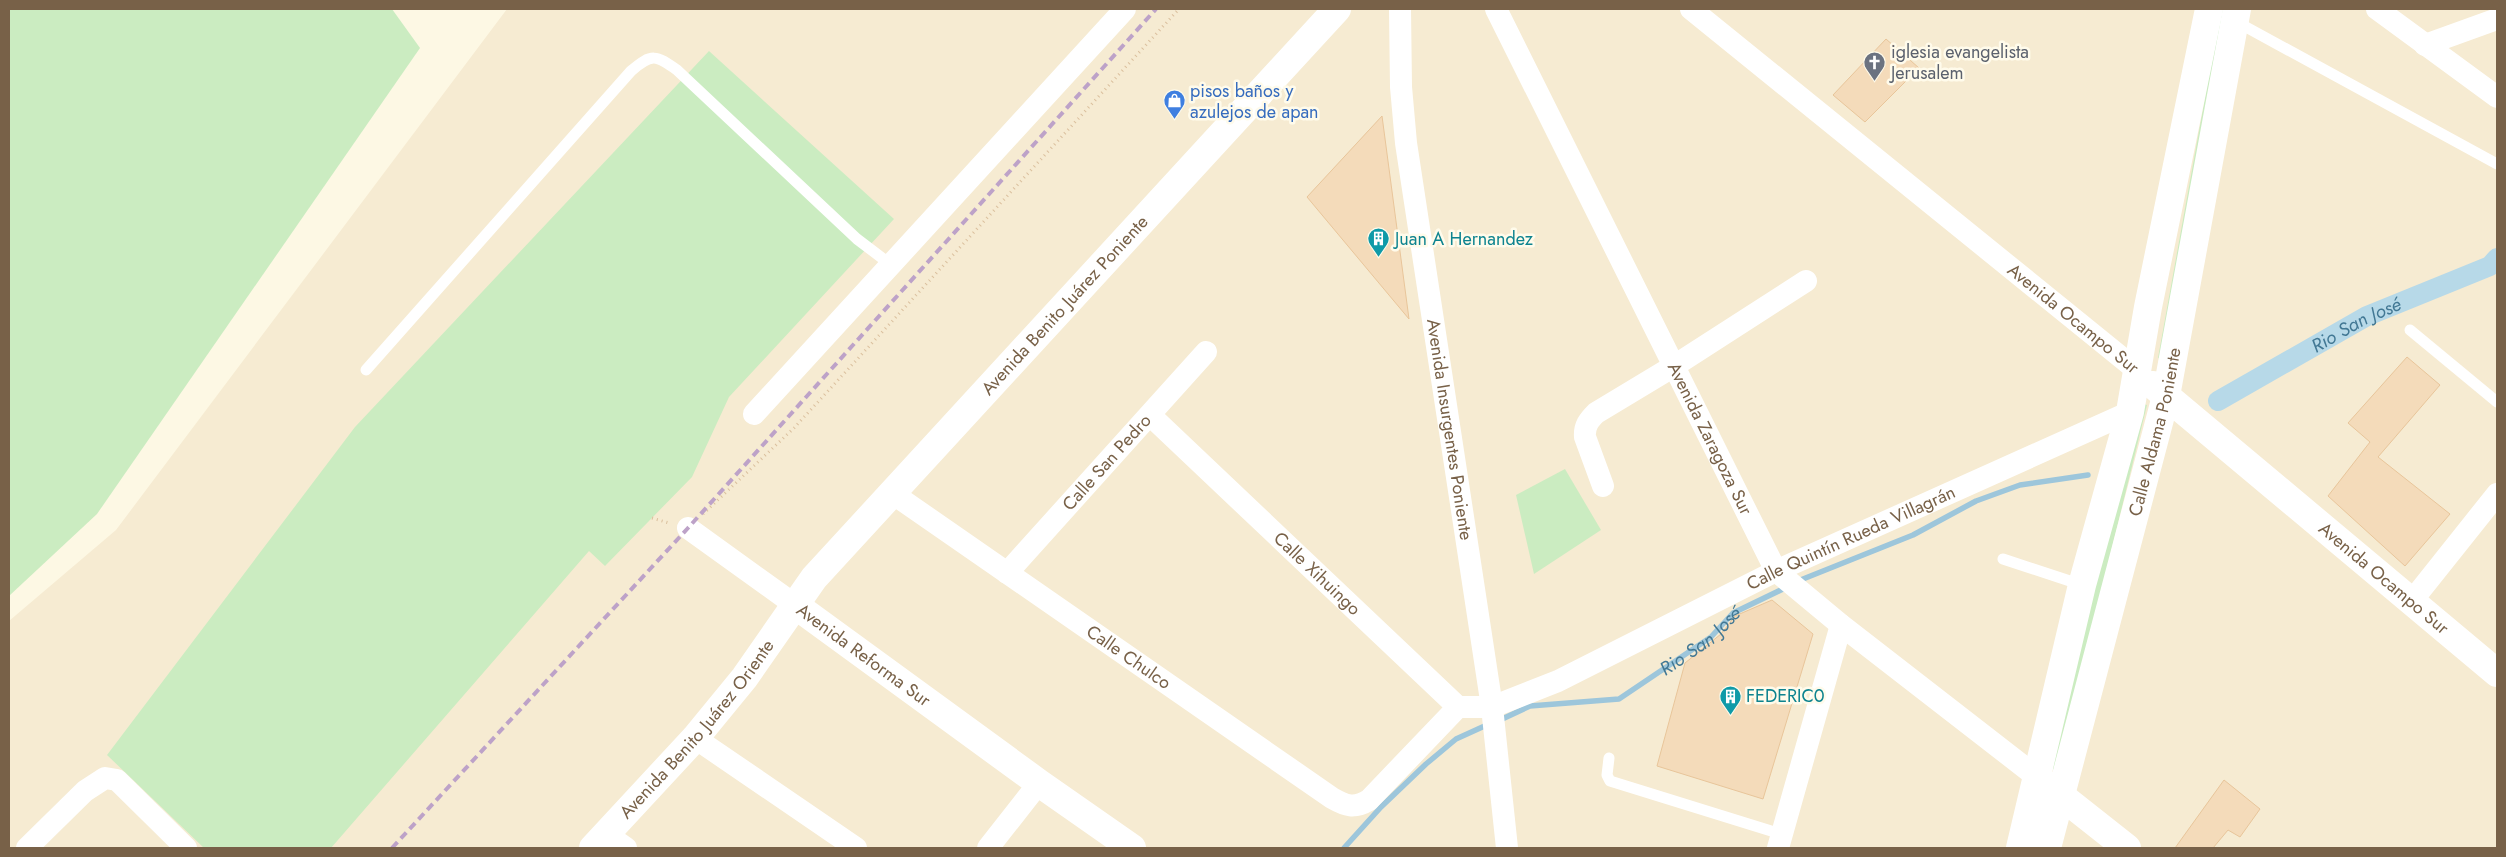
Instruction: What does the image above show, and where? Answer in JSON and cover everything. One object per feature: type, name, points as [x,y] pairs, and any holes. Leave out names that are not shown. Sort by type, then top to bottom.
[{"type":"main road","name":"Avenida Benito Juárez Poniente","points":[[795,605],[814,578],[1338,9]]},
{"type":"main road","name":"Calle Aldama Poniente","points":[[2020,848],[2082,586],[2130,412],[2150,298],[2209,9]]},
{"type":"main road","name":"Calle Aldama Poniente","points":[[2047,848],[2166,396],[2236,15]]},
{"type":"main road","name":"Avenida Ocampo Sur","points":[[2138,371],[2497,673]]},
{"type":"main road","name":"Avenida Benito Juárez Oriente","points":[[608,844],[745,677],[795,605]]},
{"type":"main road","name":"Avenida Reforma Sur","points":[[795,605],[1039,784],[1132,848]]},
{"type":"main road","points":[[2037,777],[2127,848]]},
{"type":"street","points":[[754,414],[1125,9]]},
{"type":"street","name":"Avenida Insurgentes Poniente","points":[[1400,9],[1400,77],[1406,143],[1492,710],[1507,848]]},
{"type":"street","name":"Avenida Zaragoza Sur","points":[[1496,9],[1674,366],[1782,576],[1841,625],[2037,777]]},
{"type":"street","name":"Avenida Ocampo Sur","points":[[1691,9],[2138,371]]},
{"type":"street","points":[[2377,9],[2497,97]]},
{"type":"street","points":[[2425,45],[2497,19]]},
{"type":"street","points":[[1604,486],[1585,437],[1585,431],[1590,419],[1596,413],[1674,366],[1806,281]]},
{"type":"street","name":"Calle San Pedro","points":[[1008,573],[1151,416],[1206,352]]},
{"type":"street","name":"Calle Quintín Rueda Villagrán","points":[[1492,710],[2130,412]]},
{"type":"street","name":"Calle Xihuingo","points":[[1151,416],[1458,707]]},
{"type":"street","name":"Calle Chulco","points":[[892,493],[1332,798],[1348,806],[1359,806],[1369,800],[1458,707]]},
{"type":"street","points":[[2411,602],[2497,494]]},
{"type":"street","name":"Avenida Reforma Sur","points":[[688,528],[795,605]]},
{"type":"street","points":[[1780,841],[1841,625]]},
{"type":"street","points":[[1458,707],[1492,710]]},
{"type":"street","points":[[695,738],[856,848]]},
{"type":"street","points":[[27,848],[96,782],[105,778],[117,780],[186,848]]},
{"type":"street","points":[[988,848],[1039,784]]},
{"type":"lane","points":[[2236,15],[2497,164]]},
{"type":"lane","points":[[366,370],[625,78],[648,58],[655,56],[677,70],[857,239],[890,264]]},
{"type":"lane","points":[[2410,330],[2497,402]]},
{"type":"lane","points":[[2003,559],[2082,586]]},
{"type":"lane","points":[[1609,758],[1608,779],[1615,783],[1780,841]]},
{"type":"path","points":[[688,528],[794,428],[1179,9]]},
{"type":"shaded area","points":[[507,9],[2497,9],[2497,848],[9,848],[9,621],[116,530]]},
{"type":"green space","points":[[9,9],[392,9],[420,48],[97,514],[9,596]]},
{"type":"green space","points":[[2221,9],[2228,9],[2165,361],[2158,358]]},
{"type":"green space","points":[[709,51],[894,219],[729,397],[692,477],[605,566],[589,551],[331,848],[204,848],[107,755],[355,427]]},
{"type":"green space","points":[[2140,403],[2147,405],[2057,772],[2050,767]]},
{"type":"green space","points":[[1565,469],[1601,530],[1534,574],[1516,495]]},
{"type":"building","name":"iglesia evangelista Jerusalem","points":[[1886,39],[1919,68],[1865,122],[1833,95]]},
{"type":"building","name":"Juan A Hernandez","points":[[1382,116],[1409,319],[1307,197]]},
{"type":"building","points":[[2407,357],[2440,385],[2378,457],[2450,514],[2405,566],[2328,496],[2370,442],[2348,423]]},
{"type":"building","name":"FEDERIC0","points":[[1772,600],[1813,634],[1763,799],[1657,766],[1685,663],[1721,634],[1735,616]]},
{"type":"building","points":[[2224,780],[2260,809],[2240,837],[2228,830],[2213,848],[2175,848]]},
{"type":"waterway","name":"Rio San José","points":[[2218,401],[2367,316],[2490,266],[2497,258]]},
{"type":"waterway","name":"Rio San José","points":[[1798,581],[1913,535],[1976,501],[2020,485],[2088,475]]},
{"type":"waterway","name":"Rio San José","points":[[1498,721],[1530,706],[1619,699],[1711,637],[1733,613],[1787,587]]},
{"type":"waterway","name":"Rio San José","points":[[1344,848],[1381,807],[1426,764],[1456,739],[1489,724]]},
{"type":"railway","points":[[392,848],[688,528],[1156,9]]},
{"type":"place","name":"iglesia evangelista Jerusalem","points":[[1875,81]]},
{"type":"place","name":"pisos baños y azulejos de apan","points":[[1174,120]]},
{"type":"place","name":"Juan A Hernandez","points":[[1379,258]]},
{"type":"place","name":"FEDERIC0","points":[[1730,715]]}]
